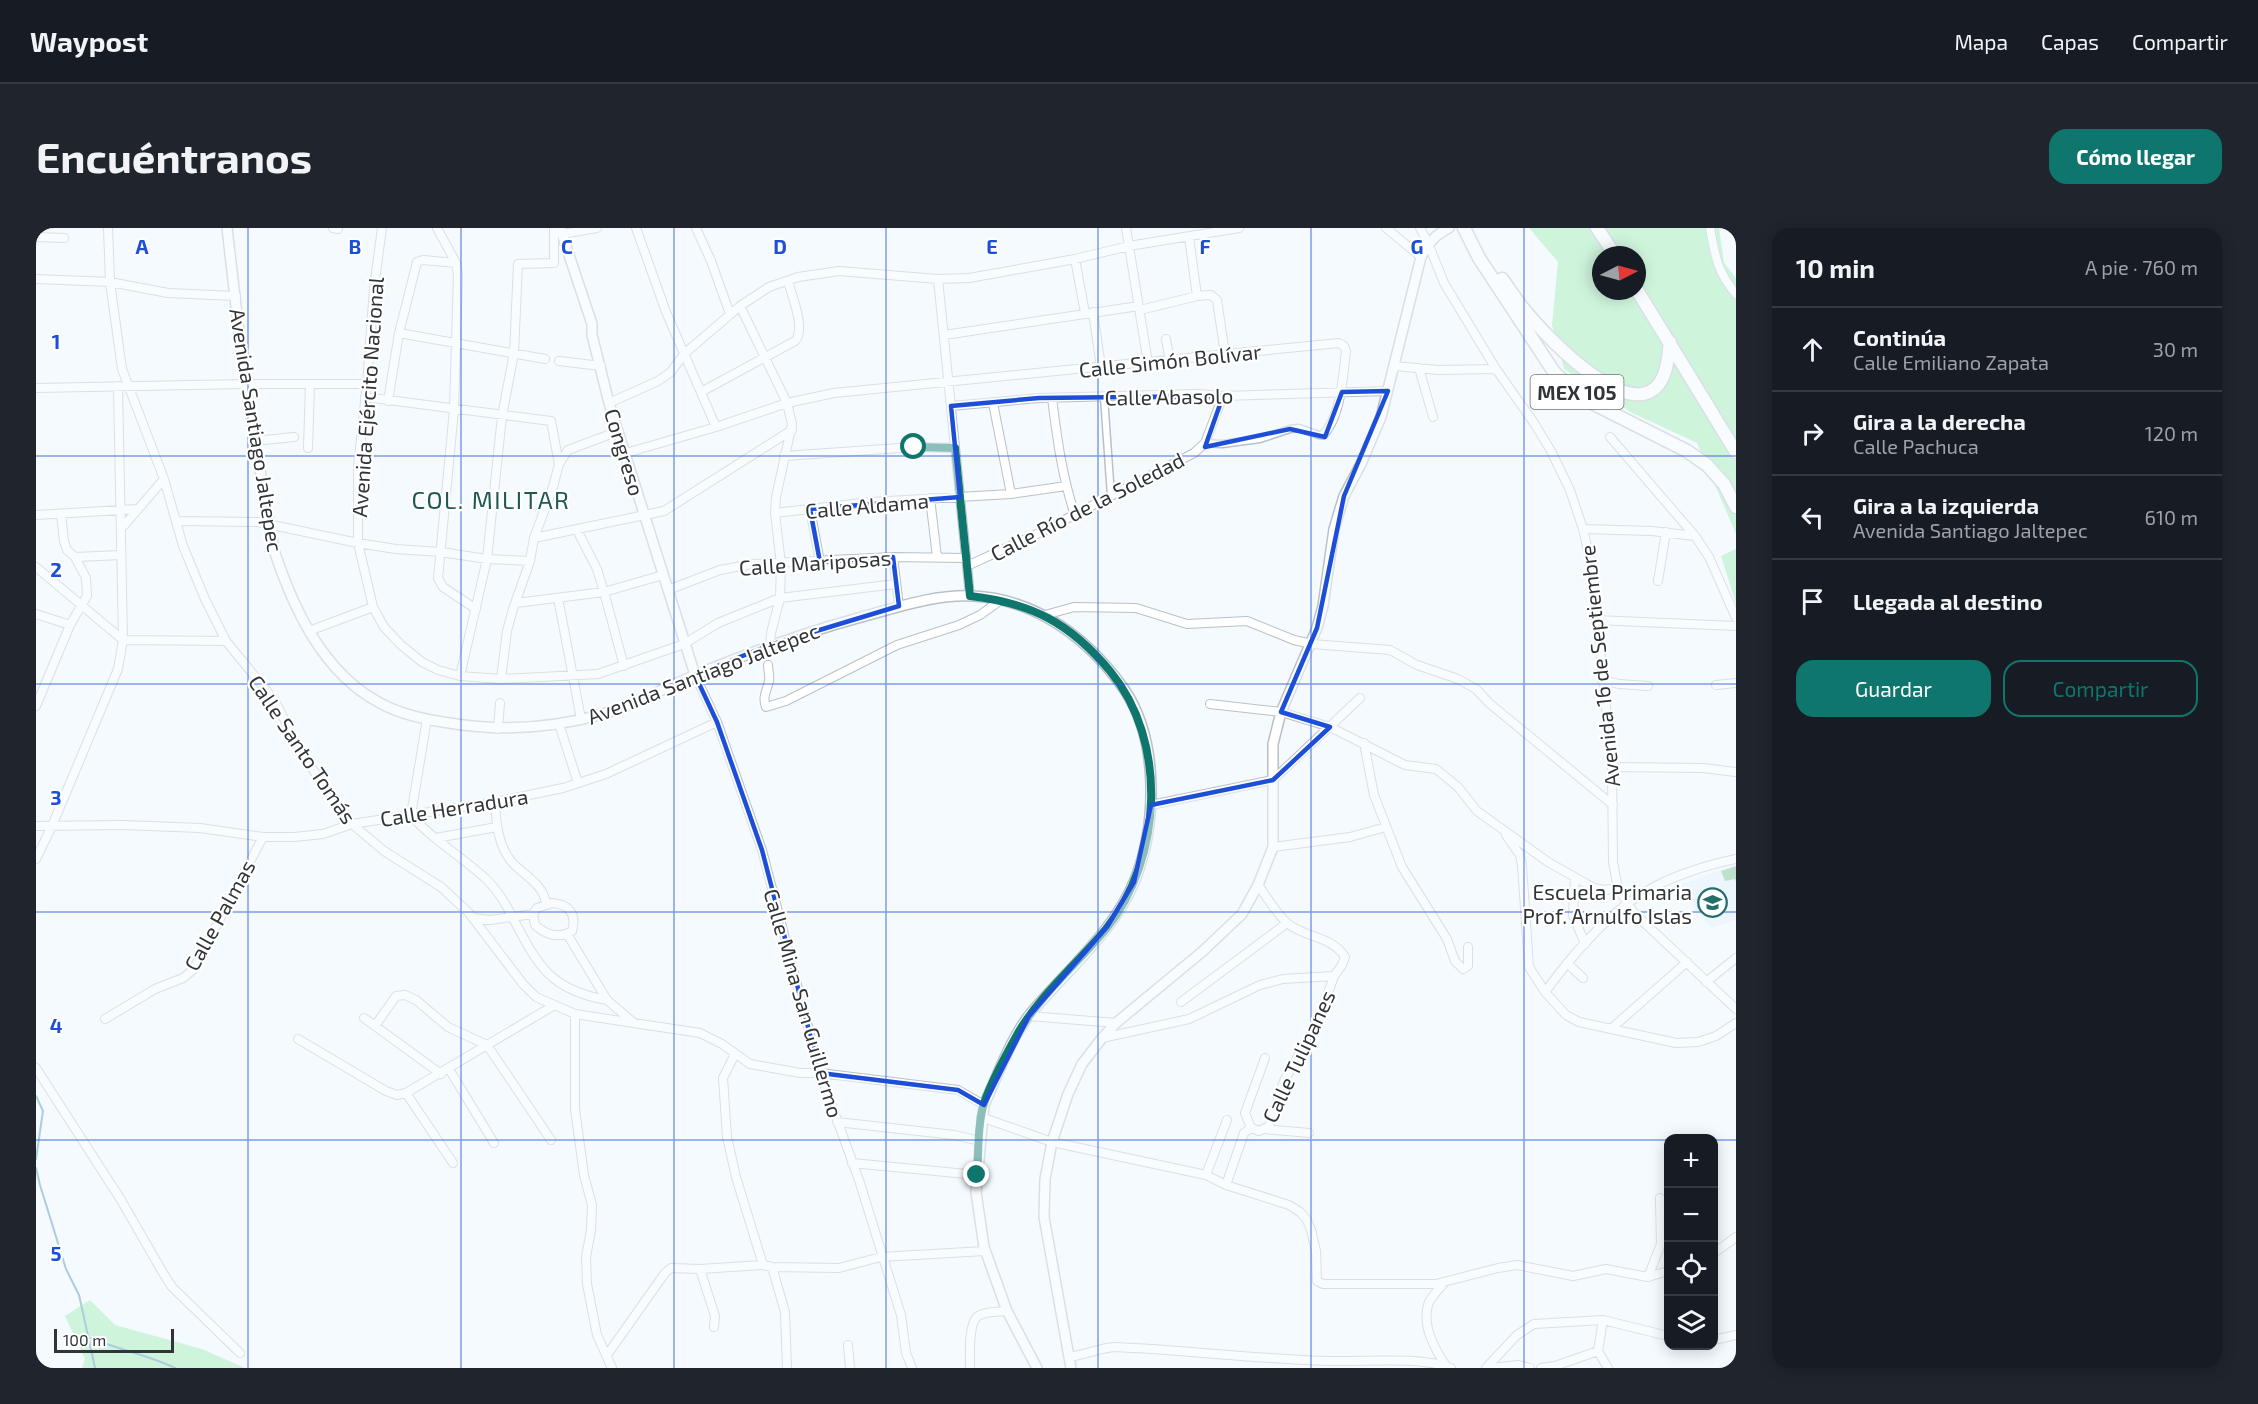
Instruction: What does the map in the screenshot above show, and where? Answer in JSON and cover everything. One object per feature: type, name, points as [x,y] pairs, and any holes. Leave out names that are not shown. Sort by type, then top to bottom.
[{"type":"main road","name":"MEX 105","points":[[1464,228],[1479,258],[1554,372],[1592,403],[1687,451],[1707,465],[1724,484],[1736,507]]},
{"type":"main road","points":[[1598,228],[1609,246]]},
{"type":"main road","points":[[1479,258],[1499,274],[1526,313],[1554,342],[1587,372],[1622,392],[1636,395],[1646,394],[1655,389],[1667,365],[1670,342]]},
{"type":"main road","points":[[1643,300],[1736,452]]},
{"type":"street","name":"Calle Santo Tomás","points":[[108,228],[110,282],[122,369],[164,479],[183,546],[196,578],[226,641],[275,701],[302,753],[352,824],[384,851],[441,887],[473,918],[523,984],[536,997],[553,1006],[575,1014],[700,1033],[722,1044],[750,1064],[800,1073],[820,1073],[958,1090],[984,1105]]},
{"type":"street","name":"Avenida Santiago Jaltepec","points":[[227,228],[254,441],[268,524],[282,575],[309,631],[333,666],[381,704],[427,719],[463,726],[522,729],[559,724],[630,705],[695,675],[770,645],[899,606],[934,599],[970,596],[1001,600],[1045,615],[1075,635],[1098,656],[1127,693],[1138,715],[1146,745],[1151,781],[1151,805],[1134,882],[1107,927],[1029,1016],[1017,1035],[984,1105],[981,1117],[976,1192],[985,1251],[1007,1311],[1036,1368]]},
{"type":"street","name":"Avenida Ejército Nacional","points":[[382,228],[374,288],[358,466],[358,543],[373,607],[384,627],[422,662],[438,670],[460,676],[501,679],[598,674],[684,644],[718,623],[780,598],[896,584]]},
{"type":"street","points":[[437,228],[456,263],[458,275],[454,410],[440,584],[476,609]]},
{"type":"street","points":[[460,676],[487,559],[502,416],[514,353],[518,264],[554,263],[554,228]]},
{"type":"street","points":[[561,231],[597,228]]},
{"type":"street","points":[[636,228],[666,312],[716,427]]},
{"type":"street","points":[[696,228],[711,261],[730,314]]},
{"type":"street","points":[[1126,228],[1148,363]]},
{"type":"street","points":[[609,402],[658,381],[670,372],[684,354],[740,306],[769,287],[788,280],[839,271],[938,279],[969,278],[1075,259],[1129,246],[1239,228]]},
{"type":"street","points":[[1386,228],[1421,257]]},
{"type":"street","name":"Avenida 16 de Septiembre","points":[[1420,228],[1444,283],[1496,369],[1534,423],[1551,452],[1570,490],[1582,529],[1592,568],[1612,767],[1612,862],[1618,888],[1628,905],[1736,1009]]},
{"type":"street","points":[[1071,1368],[1044,1217],[1045,1179],[1052,1142],[1068,1094],[1082,1064],[1102,1038],[1116,1023],[1203,951],[1242,914],[1258,885],[1273,847],[1273,744],[1281,712],[1312,644],[1323,606],[1331,540],[1344,496],[1361,464],[1381,417],[1421,257],[1428,243],[1449,228]]},
{"type":"street","name":"Congreso","points":[[561,231],[592,324],[609,402],[695,675]]},
{"type":"street","points":[[1711,231],[1715,258],[1721,275],[1736,294]]},
{"type":"street","points":[[36,237],[64,238]]},
{"type":"street","points":[[1189,237],[1197,296]]},
{"type":"street","points":[[1075,259],[1101,367]]},
{"type":"street","points":[[388,401],[399,333],[417,262],[423,260],[456,263]]},
{"type":"street","points":[[36,279],[110,282],[168,293],[236,296]]},
{"type":"street","points":[[938,279],[970,596]]},
{"type":"street","points":[[701,392],[800,337],[800,328],[788,280]]},
{"type":"street","points":[[944,335],[1031,320],[1139,308],[1211,295],[1217,300],[1225,354]]},
{"type":"street","points":[[740,306],[787,403],[792,430],[784,456],[775,513],[781,564],[780,598],[770,645]]},
{"type":"street","points":[[399,333],[545,359]]},
{"type":"street","points":[[1166,339],[1170,361]]},
{"type":"street","name":"Calle Simón Bolívar","points":[[626,453],[716,427],[787,403],[834,393],[1339,343],[1346,351],[1342,392]]},
{"type":"street","points":[[559,361],[601,366]]},
{"type":"street","points":[[1395,366],[1438,370],[1496,369]]},
{"type":"street","points":[[1419,368],[1433,417]]},
{"type":"street","points":[[308,448],[310,384]]},
{"type":"street","points":[[36,388],[367,384]]},
{"type":"street","points":[[36,859],[118,669],[123,640],[118,386]]},
{"type":"street","name":"Calle Abasolo","points":[[951,406],[1052,398],[1388,391]]},
{"type":"street","points":[[1223,396],[1205,443],[1222,444],[1260,439],[1299,428],[1323,435],[1328,429],[1342,392]]},
{"type":"street","points":[[365,397],[551,422],[560,464]]},
{"type":"street","points":[[1052,398],[1057,445],[1065,486],[1074,514]]},
{"type":"street","points":[[1104,398],[1111,496]]},
{"type":"street","points":[[993,403],[1011,494]]},
{"type":"street","points":[[534,538],[664,512],[792,430]]},
{"type":"street","points":[[501,679],[507,631],[513,609],[530,561],[534,538],[560,464],[568,450],[619,431]]},
{"type":"street","points":[[1610,437],[1695,536],[1709,557],[1736,618]]},
{"type":"street","points":[[254,441],[294,438]]},
{"type":"street","name":"Calle Río de la Soledad","points":[[967,562],[1111,496],[1194,453],[1205,443]]},
{"type":"street","points":[[784,456],[914,447],[955,448]]},
{"type":"street","points":[[121,530],[164,479]]},
{"type":"street","name":"Calle Aldama","points":[[775,513],[870,502],[1011,494],[1065,486]]},
{"type":"street","points":[[930,498],[937,557]]},
{"type":"street","points":[[36,515],[138,509]]},
{"type":"street","points":[[810,509],[820,562]]},
{"type":"street","points":[[36,706],[70,625],[87,597],[86,578],[75,556],[67,550],[64,541],[61,514]]},
{"type":"street","points":[[176,521],[258,522],[358,543],[487,559],[530,561]]},
{"type":"street","points":[[1582,529],[1665,532],[1695,536]]},
{"type":"street","points":[[577,530],[597,569],[624,666]]},
{"type":"street","points":[[1658,581],[1665,532]]},
{"type":"street","points":[[75,556],[121,555]]},
{"type":"street","points":[[893,556],[899,606]]},
{"type":"street","name":"Calle Mariposas","points":[[668,590],[720,570],[752,564],[820,562],[893,556],[937,557],[967,562]]},
{"type":"street","points":[[36,567],[123,640],[226,641]]},
{"type":"street","points":[[516,603],[604,592],[663,575]]},
{"type":"street","points":[[558,598],[581,719]]},
{"type":"street","points":[[768,665],[769,683],[764,692],[766,707],[786,701],[897,645],[959,626],[981,615],[1001,600]]},
{"type":"street","points":[[309,631],[373,607]]},
{"type":"street","points":[[1045,615],[1074,607],[1136,608],[1187,624],[1247,621],[1294,640],[1312,644],[1390,650],[1417,665],[1458,679],[1476,689],[1489,703],[1613,805]]},
{"type":"street","points":[[36,614],[70,625]]},
{"type":"street","points":[[1596,620],[1736,626]]},
{"type":"street","name":"Calle Mina San Guillermo","points":[[695,675],[717,722],[762,850],[820,1073],[901,1315],[906,1353],[912,1368]]},
{"type":"street","points":[[1602,680],[1648,686]]},
{"type":"street","points":[[1716,685],[1736,683]]},
{"type":"street","points":[[1151,805],[1273,780],[1360,698]]},
{"type":"street","points":[[498,729],[500,703]]},
{"type":"street","points":[[1210,704],[1281,712],[1330,727],[1405,765],[1436,769],[1458,786],[1477,811],[1548,862],[1594,888],[1604,890],[1618,888]]},
{"type":"street","points":[[427,719],[411,814],[423,829],[486,879],[503,897],[537,961],[558,984],[585,997],[607,1000]]},
{"type":"street","name":"Calle Herradura","points":[[36,826],[124,825],[189,828],[263,837],[323,834],[352,824],[495,802],[563,788],[606,774],[717,722]]},
{"type":"street","points":[[559,724],[578,783]]},
{"type":"street","points":[[1364,743],[1374,795],[1402,867],[1447,939],[1455,962],[1463,969],[1468,966],[1468,947]]},
{"type":"street","points":[[1612,767],[1703,768],[1736,772]]},
{"type":"street","points":[[495,802],[497,827],[505,850],[511,861],[533,880],[546,896],[546,904]]},
{"type":"street","points":[[436,838],[497,827]]},
{"type":"street","points":[[1273,847],[1350,837],[1386,827]]},
{"type":"street","points":[[1502,828],[1520,855],[1529,967],[1545,992],[1566,1015],[1579,1022],[1676,1043],[1698,1042],[1716,1036],[1736,1023]]},
{"type":"street","name":"Calle Palmas","points":[[105,1019],[155,989],[183,978],[193,970],[263,837]]},
{"type":"street","points":[[1545,992],[1585,944],[1628,905],[1652,888],[1713,864],[1736,859]]},
{"type":"street","points":[[1575,878],[1573,915],[1585,944]]},
{"type":"street","points":[[1181,1002],[1287,923],[1258,885]]},
{"type":"street","points":[[546,904],[560,904],[568,908],[575,922],[572,931],[567,934],[551,935],[535,925],[533,914],[537,908],[546,904]]},
{"type":"street","points":[[473,918],[490,920],[533,914]]},
{"type":"street","name":"Calle Tulipanes","points":[[1226,1185],[1244,1133],[1251,1128],[1259,1131],[1265,1129],[1271,1120],[1284,1082],[1319,1019],[1334,976],[1345,957],[1342,952],[1319,937],[1300,931],[1287,923]]},
{"type":"street","points":[[567,934],[607,1000],[635,1024]]},
{"type":"street","points":[[1706,982],[1736,958]]},
{"type":"street","points":[[1612,1028],[1687,962]]},
{"type":"street","points":[[1567,963],[1582,978]]},
{"type":"street","points":[[1102,1038],[1190,1018],[1233,997],[1283,979],[1334,976]]},
{"type":"street","points":[[375,1026],[396,996],[405,995],[416,1000],[448,1027],[487,1045],[551,1140]]},
{"type":"street","points":[[298,1040],[386,1091],[397,1095],[406,1093],[441,1074],[553,1006]]},
{"type":"street","points":[[575,1014],[575,1109],[582,1164],[592,1205],[591,1230],[586,1257],[588,1284],[597,1335],[612,1368]]},
{"type":"street","points":[[1029,1016],[1116,1023]]},
{"type":"street","points":[[364,1018],[441,1074]]},
{"type":"street","points":[[735,1054],[723,1078],[727,1137],[736,1177],[763,1265]]},
{"type":"street","points":[[1251,1128],[1245,1113],[1265,1058]]},
{"type":"street","points":[[36,1068],[121,1200],[172,1287],[240,1353]]},
{"type":"street","points":[[449,1069],[494,1143]]},
{"type":"street","points":[[406,1093],[453,1163]]},
{"type":"street","points":[[981,1117],[1052,1142],[1206,1175],[1226,1185],[1289,1205],[1307,1220],[1316,1251],[1317,1281],[1323,1284],[1436,1284],[1517,1265],[1573,1276],[1606,1269],[1648,1277],[1664,1272]]},
{"type":"street","points":[[1206,1175],[1227,1120]]},
{"type":"street","points":[[837,1122],[954,1135],[980,1141]]},
{"type":"street","points":[[1265,1129],[1309,1133]]},
{"type":"street","points":[[852,1163],[977,1175]]},
{"type":"street","points":[[1648,1277],[1661,1244],[1660,1198]]},
{"type":"street","points":[[1718,1250],[1736,1237]]},
{"type":"street","points":[[607,1354],[665,1272],[671,1268],[700,1269],[763,1265],[839,1268],[881,1257],[985,1251]]},
{"type":"street","points":[[772,1267],[785,1312],[787,1368]]},
{"type":"street","points":[[700,1269],[715,1316],[714,1327]]},
{"type":"street","points":[[1445,1282],[1428,1304],[1428,1324],[1432,1345],[1449,1367]]},
{"type":"street","points":[[970,1368],[972,1324],[975,1318],[984,1313],[1007,1311]]},
{"type":"street","points":[[1603,1320],[1599,1351],[1608,1368]]},
{"type":"street","points":[[1486,1368],[1517,1335],[1534,1324],[1603,1320],[1664,1335]]},
{"type":"street","points":[[1718,1339],[1736,1335]]},
{"type":"street","points":[[848,1345],[850,1368]]},
{"type":"street","points":[[1069,1358],[1089,1354],[1103,1348],[1115,1347],[1189,1350],[1327,1361],[1426,1362],[1449,1367]]},
{"type":"street","points":[[1541,1368],[1555,1366],[1599,1351]]},
{"type":"street","points":[[1492,1368],[1518,1365],[1530,1368]]},
{"type":"highlighted area","points":[[1388,391],[1344,496],[1317,628],[1281,712],[1330,727],[1273,780],[1151,805],[1134,882],[1107,927],[1029,1016],[984,1105],[958,1090],[820,1073],[762,850],[717,722],[695,675],[770,645],[899,606],[893,557],[820,562],[810,509],[960,497],[951,406],[1039,398],[1223,396],[1205,447],[1290,429],[1325,437],[1342,392]]},
{"type":"shaded area","name":"Escuela Primaria Prof. Arnulfo Islas","points":[[1736,865],[1736,920],[1711,928],[1676,886]]},
{"type":"green space","points":[[1529,228],[1719,228],[1724,263],[1736,278],[1736,534],[1697,443],[1632,413],[1564,369],[1552,325],[1558,262]]},
{"type":"green space","points":[[1736,549],[1736,604],[1721,556]]},
{"type":"green space","points":[[1736,866],[1736,882],[1735,879],[1725,881],[1721,871]]},
{"type":"green space","points":[[90,1300],[115,1325],[202,1349],[245,1368],[82,1368],[85,1359],[65,1316]]},
{"type":"waterway","points":[[36,1096],[43,1111],[36,1159]]},
{"type":"waterway","points":[[36,1168],[66,1269],[79,1295],[95,1368]]},
{"type":"waterway","points":[[91,1338],[175,1368]]},
{"type":"place","name":"Escuela Primaria Prof. Arnulfo Islas","points":[[1713,903]]},
{"type":"district","name":"COL. MILITAR","points":[[491,499]]},
{"type":"route","points":[[914,447],[955,448],[970,596],[1001,600],[1045,615],[1075,635],[1098,656],[1127,693],[1138,715],[1146,745],[1151,781],[1151,805],[1147,832],[1134,882],[1107,927],[1029,1016],[1017,1035],[984,1105],[977,1175]]}]
